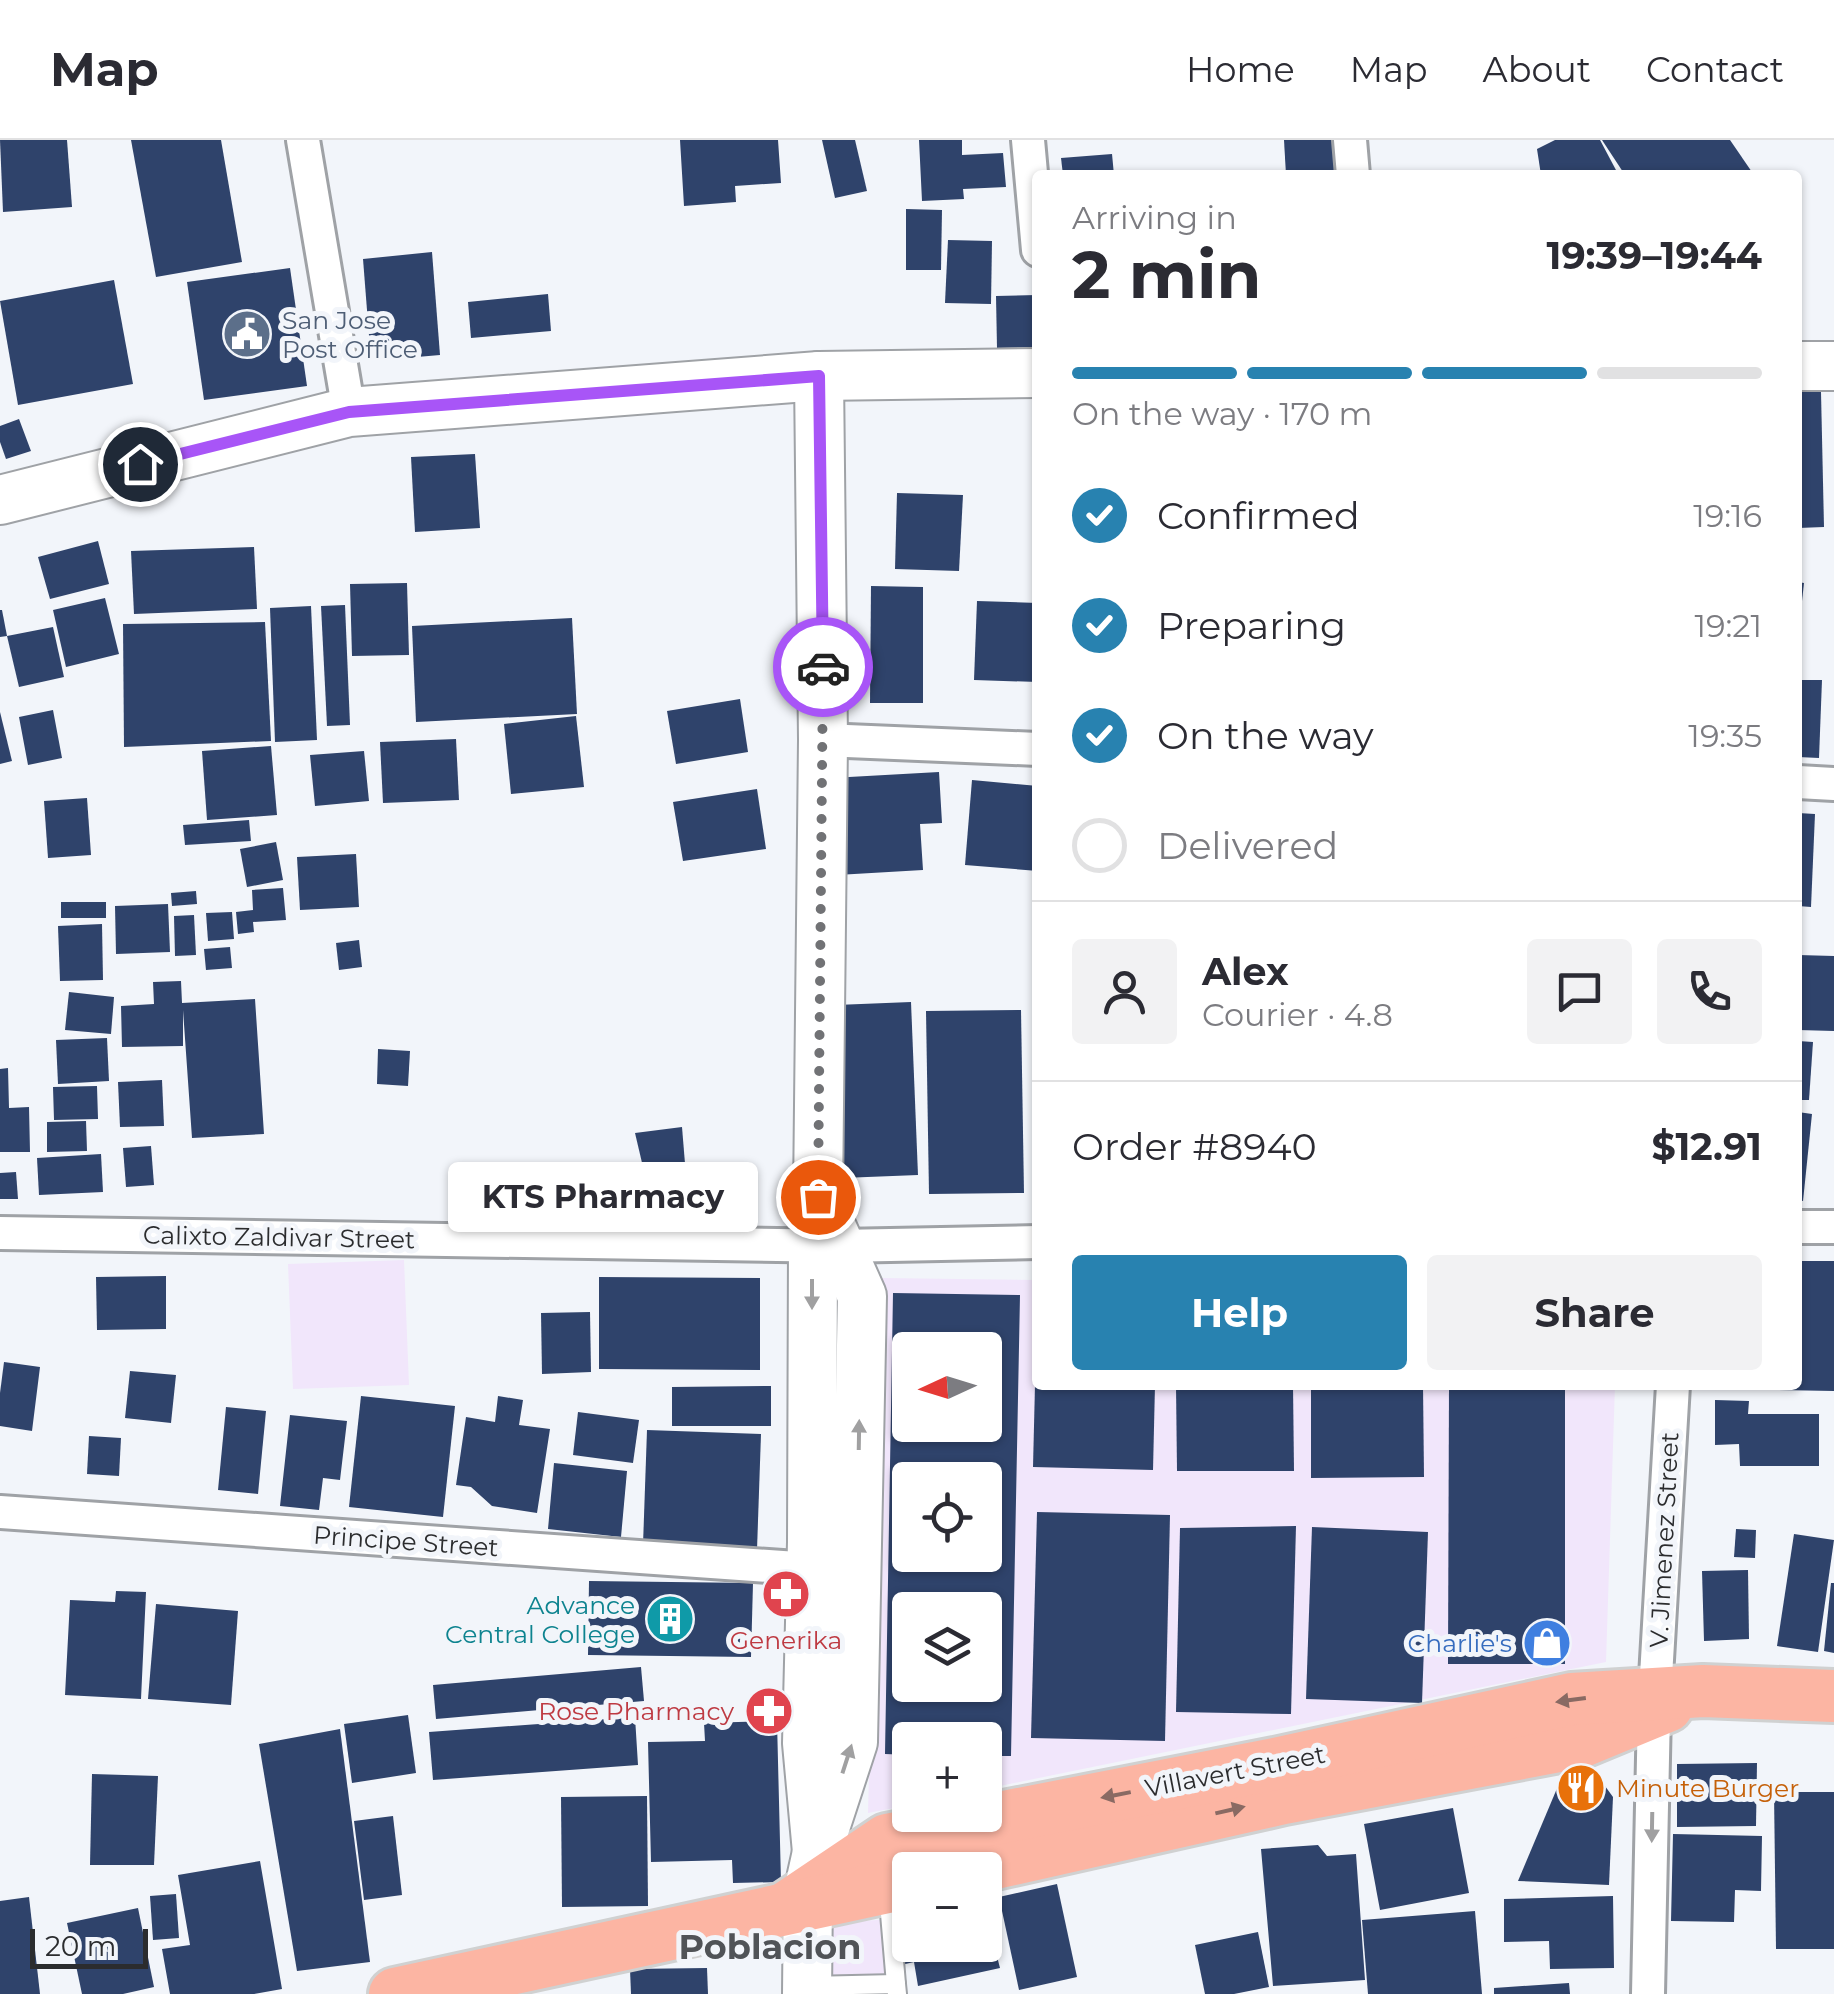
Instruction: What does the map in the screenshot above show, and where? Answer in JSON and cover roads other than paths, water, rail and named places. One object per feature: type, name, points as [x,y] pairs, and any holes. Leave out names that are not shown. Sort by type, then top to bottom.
[{"type":"main road","name":"Villavert Street","points":[[805,1889],[888,1840],[1276,1764],[1572,1699],[1834,1696]]},
{"type":"main road","name":"Villavert Street","points":[[1002,1861],[1284,1798],[1580,1742],[1671,1699]]},
{"type":"main road","name":"Villavert Street","points":[[395,1994],[446,1988],[805,1889],[892,1885]]},
{"type":"street","points":[[304,140],[349,412]]},
{"type":"street","points":[[1028,140],[1032,184]]},
{"type":"street","points":[[1350,140],[1353,170]]},
{"type":"street","points":[[1802,366],[1834,366]]},
{"type":"street","points":[[0,500],[349,412],[819,376],[1032,373]]},
{"type":"street","points":[[808,1990],[805,1889],[811,1569],[826,1246],[818,1197],[824,740],[819,376]]},
{"type":"street","points":[[824,740],[1032,749]]},
{"type":"street","points":[[1802,782],[1834,784]]},
{"type":"street","points":[[1802,1227],[1834,1227]]},
{"type":"street","name":"Calixto Zaldivar Street","points":[[0,1233],[826,1246],[1032,1242]]},
{"type":"street","points":[[805,1889],[853,1742],[862,1296],[826,1246]]},
{"type":"street","name":"V. Jimenez Street","points":[[1648,1994],[1671,1699],[1673,1390]]},
{"type":"street","name":"Principe Street","points":[[0,1512],[811,1569]]},
{"type":"lane","points":[[808,1990],[896,1989],[897,1962]]},
{"type":"place","name":"San Jose Post Office","points":[[247,334]]},
{"type":"place","name":"KTS Pharmacy","points":[[818,1197]]},
{"type":"place","name":"Generika","points":[[786,1594]]},
{"type":"place","name":"Advance Central College","points":[[670,1619]]},
{"type":"place","name":"Charlie's","points":[[1547,1643]]},
{"type":"place","name":"Rose Pharmacy","points":[[769,1711]]},
{"type":"place","name":"Minute Burger","points":[[1581,1788]]},
{"type":"district","name":"Poblacion","points":[[770,1947]]}]
